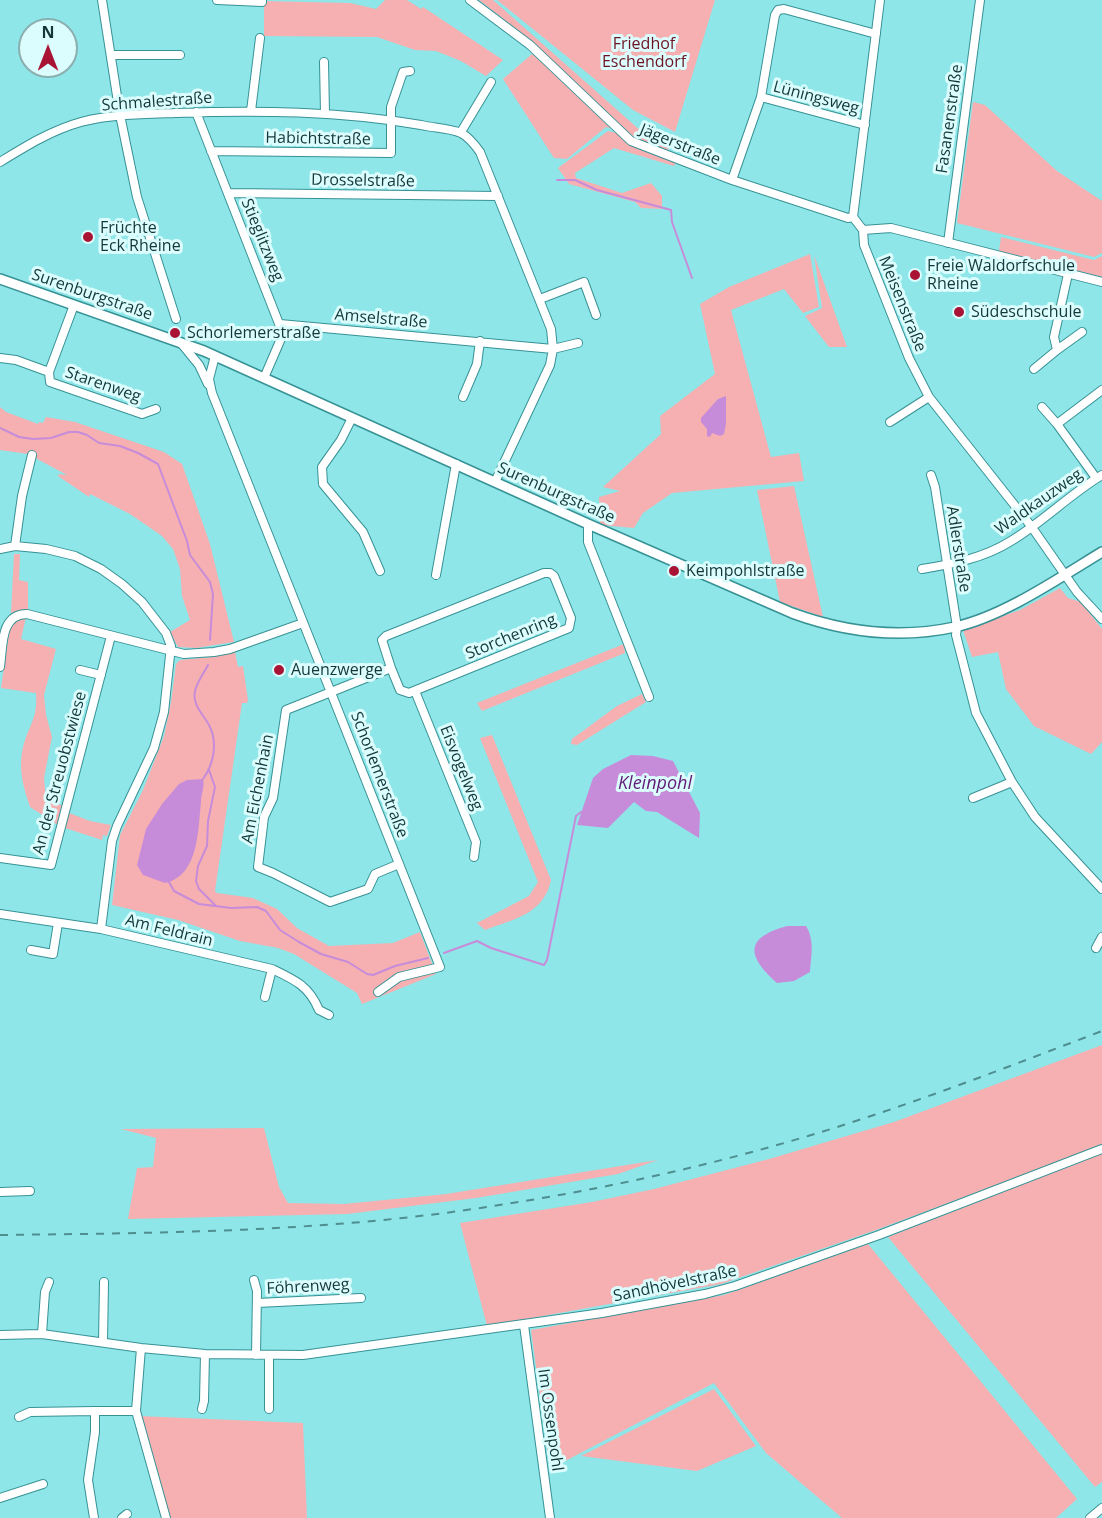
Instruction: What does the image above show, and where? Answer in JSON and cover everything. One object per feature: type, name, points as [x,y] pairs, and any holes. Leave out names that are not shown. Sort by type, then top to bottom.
[{"type":"street","points":[[102,0],[136,198],[176,319]]},
{"type":"street","points":[[217,0],[262,2],[262,0]]},
{"type":"street","name":"Jägerstraße","points":[[470,0],[530,45],[631,141],[732,180],[848,218],[853,217]]},
{"type":"street","points":[[853,217],[880,0]]},
{"type":"street","name":"Fasanenstraße","points":[[948,243],[980,0]]},
{"type":"street","points":[[732,180],[761,97],[775,15],[778,10],[784,9],[876,34]]},
{"type":"street","points":[[251,111],[260,38]]},
{"type":"street","points":[[111,55],[180,55]]},
{"type":"street","points":[[324,62],[325,114]]},
{"type":"street","points":[[390,120],[391,107],[403,72],[410,71]]},
{"type":"street","points":[[491,82],[461,132],[480,152],[540,299],[551,329],[553,349],[549,365],[495,482]]},
{"type":"street","name":"Lüningsweg","points":[[761,97],[865,124]]},
{"type":"street","name":"Schmalestraße","points":[[0,162],[32,142],[61,130],[82,122],[120,115],[251,111],[325,114],[390,120],[461,132]]},
{"type":"street","name":"Stieglitzweg","points":[[196,112],[284,334],[264,378]]},
{"type":"street","name":"Habichtstraße","points":[[211,151],[391,153],[390,120]]},
{"type":"street","name":"Drosselstraße","points":[[229,193],[498,196]]},
{"type":"street","name":"Meisenstraße","points":[[853,217],[863,230],[864,245],[909,358],[929,397],[1031,526],[1077,592],[1102,619]]},
{"type":"street","points":[[863,230],[891,228],[1102,282]]},
{"type":"street","points":[[1057,350],[1054,336],[1068,274]]},
{"type":"street","name":"Surenburgstraße","points":[[0,279],[215,356],[588,524],[813,621],[852,630],[880,633],[904,633],[957,627],[1012,604],[1102,552]]},
{"type":"street","points":[[540,299],[584,282],[596,315]]},
{"type":"street","name":"Starenweg","points":[[74,305],[49,372],[50,382],[142,414],[156,409]]},
{"type":"street","name":"Amselstraße","points":[[280,324],[553,349],[578,343]]},
{"type":"street","points":[[1034,369],[1082,333]]},
{"type":"street","points":[[463,397],[477,364],[480,341]]},
{"type":"street","name":"Schorlemerstraße","points":[[181,343],[199,365],[212,393],[440,967],[399,977],[378,992]]},
{"type":"street","name":"Schorlemerstraße","points":[[212,393],[209,379],[215,356]]},
{"type":"street","name":"Starenweg","points":[[0,358],[16,360],[49,372]]},
{"type":"street","points":[[1057,424],[1102,390]]},
{"type":"street","points":[[890,422],[929,397]]},
{"type":"street","points":[[1042,407],[1099,477]]},
{"type":"street","points":[[352,418],[341,440],[322,467],[323,484],[363,532],[380,571]]},
{"type":"street","points":[[15,546],[22,496],[32,455]]},
{"type":"street","points":[[436,575],[456,464]]},
{"type":"street","name":"Adlerstraße","points":[[931,475],[957,627],[956,635],[976,713],[1012,782],[1035,817],[1102,889]]},
{"type":"street","name":"Waldkauzweg","points":[[922,569],[980,556],[1011,542],[1099,477]]},
{"type":"street","points":[[588,524],[588,542],[649,698]]},
{"type":"street","points":[[0,549],[15,546],[46,549],[75,556],[108,574],[142,602],[166,633],[172,652],[164,712],[154,748],[117,826],[112,842],[102,928]]},
{"type":"street","name":"Storchenring","points":[[544,573],[554,576],[571,618],[569,628],[409,693],[400,690],[391,668],[382,645],[382,640],[386,636],[544,573]]},
{"type":"street","points":[[0,667],[5,629],[9,620],[20,614],[184,654],[230,649],[303,623]]},
{"type":"street","name":"An der Streuobstwiese","points":[[0,858],[51,865],[111,636]]},
{"type":"street","points":[[332,692],[391,668]]},
{"type":"street","name":"An der Streuobstwiese","points":[[80,670],[101,675]]},
{"type":"street","name":"Eisvogelweg","points":[[415,691],[476,842],[474,857]]},
{"type":"street","name":"Am Eichenhain","points":[[332,692],[286,710],[273,798],[264,817],[258,867],[330,902],[368,889],[375,874],[399,864]]},
{"type":"street","points":[[972,798],[1012,782]]},
{"type":"street","name":"Am Feldrain","points":[[0,914],[102,928],[272,969],[295,980],[313,995],[319,1010],[329,1015]]},
{"type":"street","points":[[32,950],[53,954],[58,923]]},
{"type":"street","points":[[1096,948],[1102,937]]},
{"type":"street","points":[[265,997],[272,969]]},
{"type":"street","name":"Sandhövelstraße","points":[[0,1335],[42,1334],[141,1348],[206,1354],[303,1355],[602,1313],[705,1294],[735,1286],[879,1235],[1102,1149]]},
{"type":"street","points":[[0,1192],[30,1191]]},
{"type":"street","name":"Föhrenweg","points":[[255,1280],[256,1355]]},
{"type":"street","points":[[42,1334],[45,1292],[49,1282]]},
{"type":"street","points":[[103,1342],[104,1282]]},
{"type":"street","name":"Föhrenweg","points":[[257,1303],[361,1298]]},
{"type":"street","name":"Im Ossenpohl","points":[[524,1325],[550,1518]]},
{"type":"street","points":[[141,1348],[136,1411],[166,1518]]},
{"type":"street","points":[[202,1409],[206,1354]]},
{"type":"street","points":[[269,1355],[269,1409]]},
{"type":"street","points":[[94,1518],[88,1480],[95,1432],[95,1411]]},
{"type":"street","points":[[19,1417],[30,1412],[136,1411]]},
{"type":"street","points":[[0,1498],[43,1484]]},
{"type":"street","points":[[1090,1518],[1102,1509]]},
{"type":"green space","points":[[385,0],[407,0],[421,9],[423,7],[503,60],[486,76],[461,61],[436,51],[415,50],[377,37],[264,36],[264,1],[350,3],[376,9]]},
{"type":"green space","points":[[479,0],[493,0],[642,132],[669,145],[668,151],[679,156],[674,166],[614,148],[575,173],[576,178],[622,193],[651,183],[662,196],[662,209],[641,208],[635,202],[569,184],[558,168],[608,131],[631,136],[529,39]]},
{"type":"green space","name":"Friedhof Eschendorf","points":[[497,0],[715,0],[675,132],[633,110]]},
{"type":"green space","points":[[532,54],[626,133],[606,127],[567,159],[554,158],[503,79]]},
{"type":"green space","points":[[973,102],[985,105],[1057,171],[1102,201],[1102,253],[1094,257],[957,223]]},
{"type":"green space","points":[[1001,237],[1094,260],[1102,256],[1102,277],[999,251]]},
{"type":"green space","points":[[810,254],[819,307],[803,313],[784,289],[731,310],[771,457],[799,453],[804,481],[672,493],[643,513],[634,528],[600,525],[599,497],[620,491],[603,487],[661,434],[660,416],[715,374],[700,304],[729,287]]},
{"type":"green space","points":[[814,255],[847,347],[829,347],[805,316],[822,308]]},
{"type":"green space","points":[[0,407],[6,412],[38,424],[43,423],[46,417],[75,422],[164,452],[182,464],[210,544],[234,642],[196,648],[178,647],[170,632],[190,620],[182,596],[180,569],[173,549],[162,536],[130,514],[90,494],[89,497],[58,476],[59,474],[67,475],[28,454],[0,450]]},
{"type":"green space","points":[[794,486],[823,617],[780,602],[757,490]]},
{"type":"green space","points":[[14,554],[20,554],[19,580],[28,582],[28,610],[11,613]]},
{"type":"green space","points":[[1060,588],[1068,598],[1081,602],[1102,629],[1102,742],[1091,754],[1034,726],[1006,689],[998,652],[972,657],[963,630],[1020,610]]},
{"type":"green space","points":[[26,617],[21,639],[56,649],[44,695],[52,737],[44,778],[46,798],[63,806],[58,825],[30,807],[22,777],[22,755],[34,715],[36,693],[1,688],[10,626],[14,621]]},
{"type":"green space","points":[[624,644],[625,653],[482,711],[477,703]]},
{"type":"green space","points":[[235,652],[238,667],[243,666],[248,700],[247,703],[242,703],[215,891],[253,898],[277,909],[297,928],[329,946],[393,943],[420,932],[436,974],[362,1004],[357,993],[294,954],[278,948],[240,941],[178,920],[112,905],[120,835],[143,790],[164,736],[176,664],[180,660]]},
{"type":"green space","points":[[642,694],[646,702],[577,745],[571,744],[572,739],[617,706]]},
{"type":"green space","points":[[492,735],[551,880],[542,901],[535,908],[517,918],[485,930],[477,923],[529,896],[538,882],[480,738]]},
{"type":"green space","points":[[69,813],[90,821],[111,825],[107,836],[103,835],[102,840],[65,828]]},
{"type":"green space","points":[[1102,1045],[1102,1145],[876,1230],[721,1284],[487,1326],[460,1223],[592,1202],[654,1189],[769,1159],[894,1122]]},
{"type":"green space","points":[[264,1128],[279,1187],[288,1203],[344,1204],[446,1194],[658,1160],[618,1174],[476,1198],[347,1214],[128,1219],[137,1168],[153,1167],[156,1138],[121,1129]]},
{"type":"green space","points":[[1102,1153],[1102,1482],[1095,1487],[888,1237]]},
{"type":"green space","points":[[868,1244],[1077,1499],[1056,1518],[842,1518],[766,1453],[714,1383],[550,1469],[531,1330],[724,1295]]},
{"type":"green space","points":[[714,1389],[756,1446],[697,1471],[581,1456]]},
{"type":"green space","points":[[139,1416],[303,1423],[307,1518],[168,1518]]},
{"type":"water","points":[[726,396],[724,434],[720,436],[712,433],[710,437],[707,436],[707,429],[701,422],[701,418],[718,399]]},
{"type":"water","name":"Kleinpohl","points":[[631,755],[653,756],[673,761],[700,813],[699,838],[657,812],[646,811],[634,802],[608,828],[577,825],[593,778],[603,769]]},
{"type":"water","points":[[203,779],[195,850],[185,871],[176,879],[165,883],[143,875],[137,865],[146,829],[162,804],[179,784],[187,780]]},
{"type":"water","points":[[787,926],[806,926],[809,932],[812,948],[810,972],[794,981],[777,983],[760,964],[755,949],[757,942],[763,936]]},
{"type":"waterway","points":[[557,180],[575,180],[597,190],[671,210],[672,222],[692,278]]},
{"type":"waterway","points":[[0,428],[19,437],[33,439],[78,432],[99,443],[120,446],[138,453],[158,464],[187,541],[190,555],[210,582],[213,594],[210,640]]},
{"type":"waterway","points":[[203,779],[210,767],[214,746],[212,732],[194,696],[197,684],[208,665]]},
{"type":"waterway","points":[[209,770],[215,787],[208,821],[207,846],[198,866],[196,881],[199,889],[215,905]]},
{"type":"waterway","points":[[444,953],[477,941],[491,948],[544,965],[547,960],[576,816],[581,812]]},
{"type":"waterway","points":[[169,882],[174,891],[199,904],[231,908],[257,907],[266,911],[280,930],[299,942],[321,954],[348,962],[367,974],[373,975],[395,966],[428,958]]},
{"type":"railway","points":[[0,1235],[185,1232],[308,1226],[431,1215],[572,1193],[691,1168],[808,1136],[993,1073],[1102,1031]]},
{"type":"place","name":"Früchte Eck Rheine","points":[[88,237]]},
{"type":"place","name":"Freie Waldorfschule Rheine","points":[[915,275]]},
{"type":"place","name":"Südeschschule","points":[[959,312]]},
{"type":"place","name":"Schorlemerstraße","points":[[175,333]]},
{"type":"place","name":"Keimpohlstraße","points":[[674,571]]},
{"type":"place","name":"Auenzwerge","points":[[279,670]]}]
